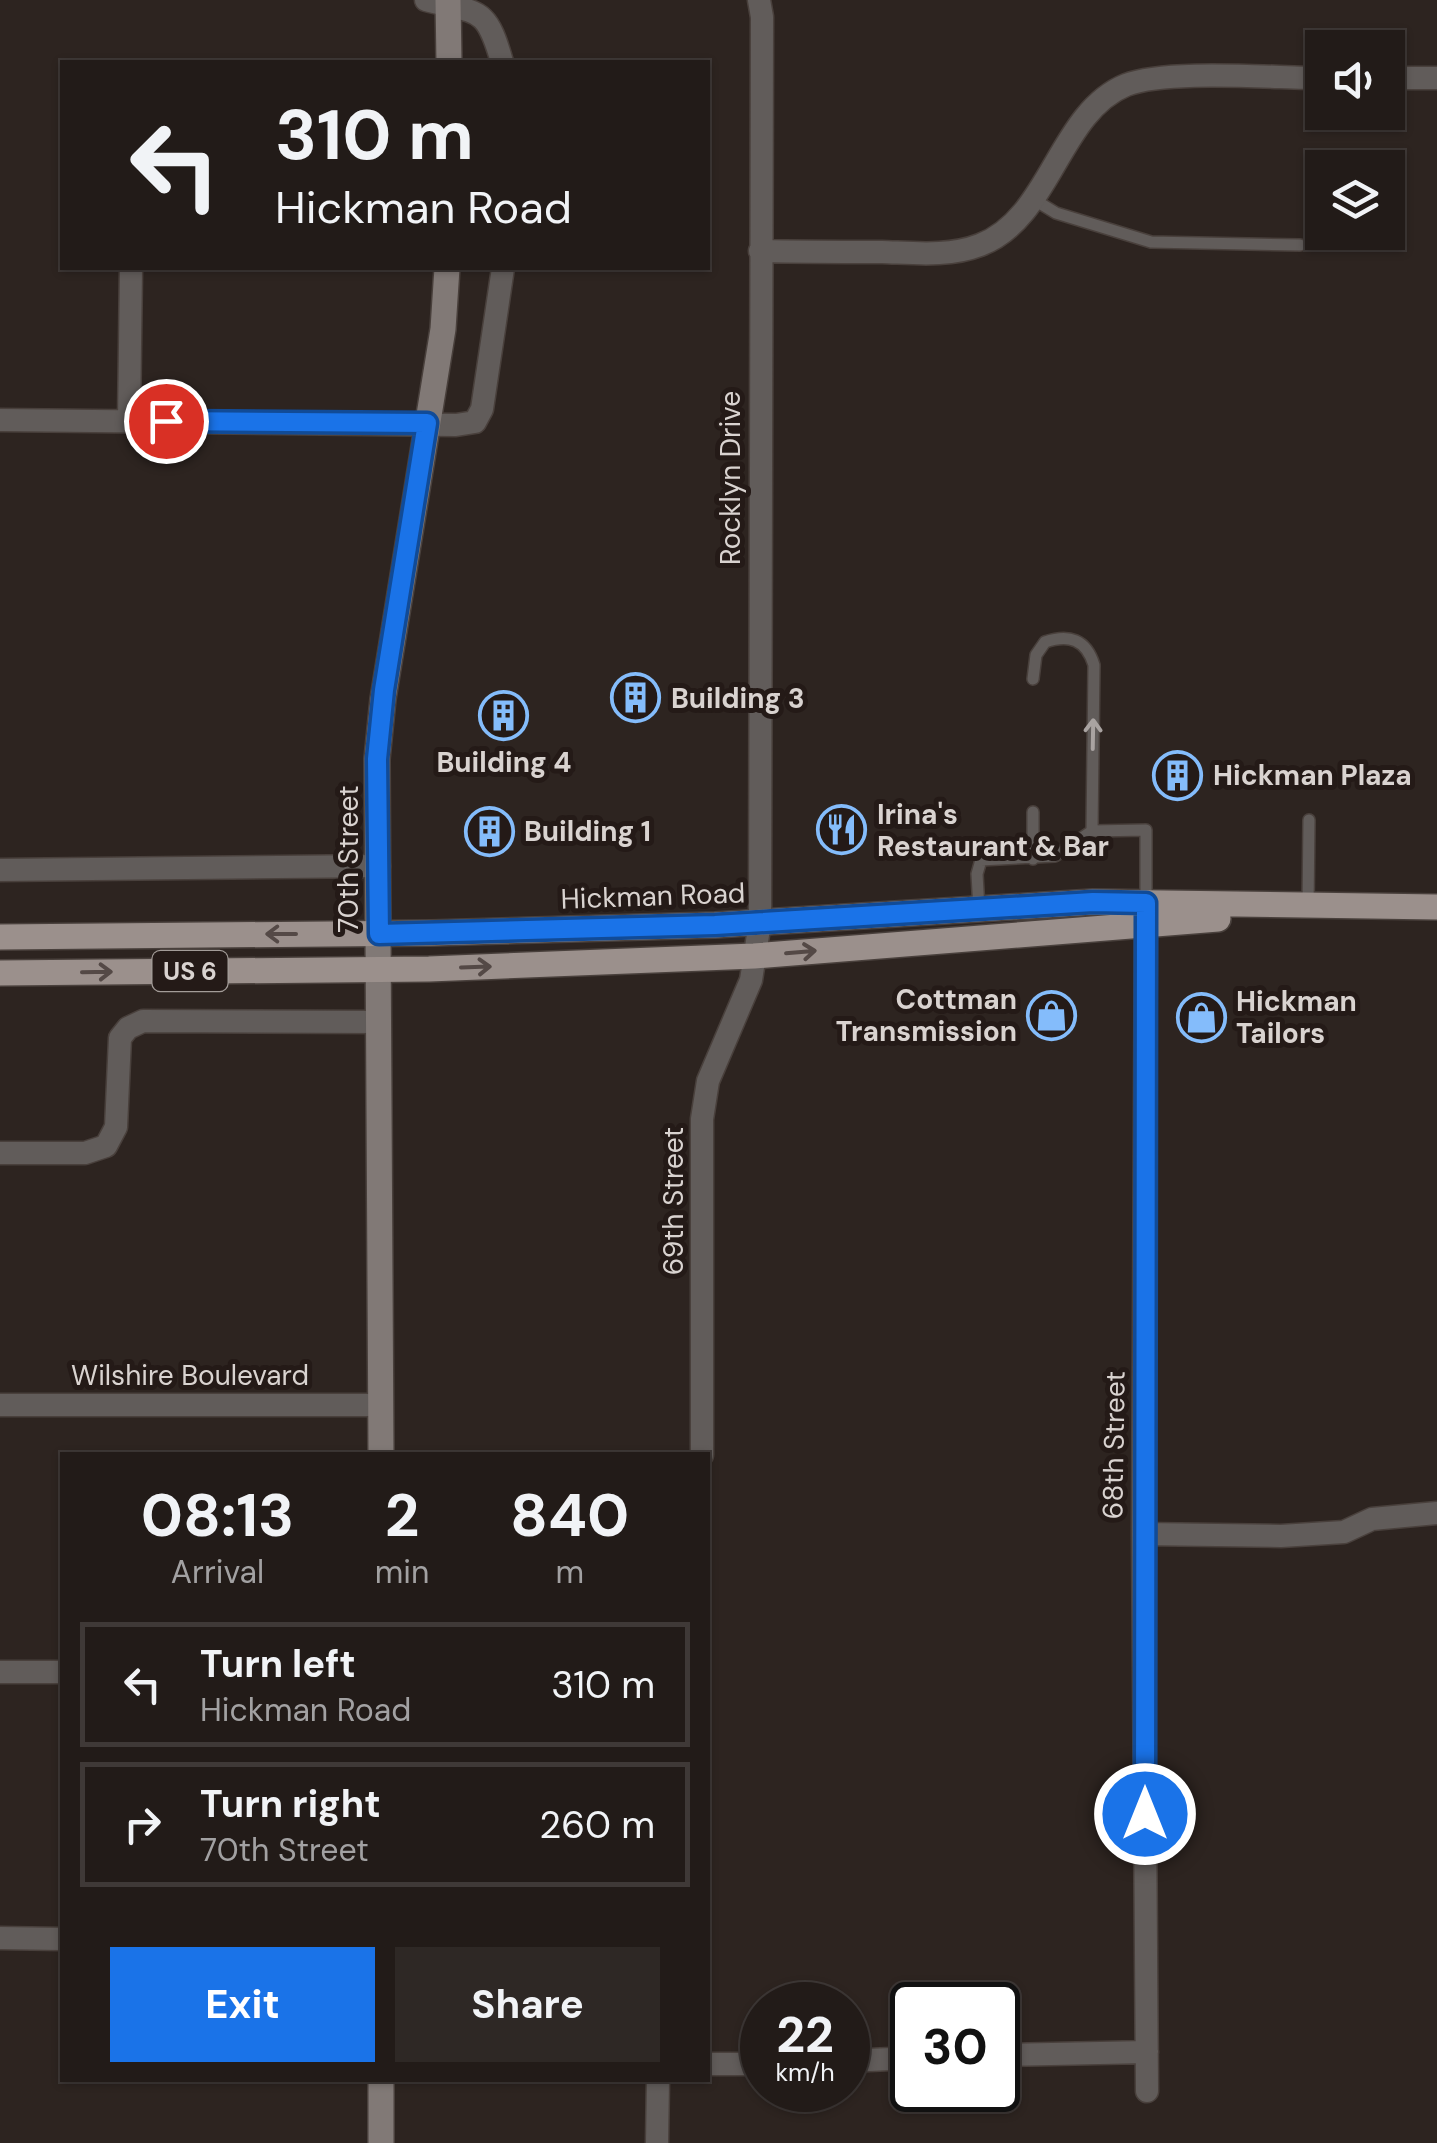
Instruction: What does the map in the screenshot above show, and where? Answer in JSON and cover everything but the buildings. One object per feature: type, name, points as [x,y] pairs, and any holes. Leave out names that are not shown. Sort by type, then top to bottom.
[{"type":"main road","name":"Hickman Road","points":[[0,937],[379,934],[760,922],[1093,902],[1146,914]]},
{"type":"main road","name":"Hickman Road","points":[[0,973],[379,969],[754,956],[1146,914],[1308,906],[1437,907]]},
{"type":"street","name":"Rocklyn Drive","points":[[754,956],[760,922],[759,0]]},
{"type":"street","points":[[449,60],[441,2],[480,13],[492,28],[501,60]]},
{"type":"street","points":[[760,251],[961,251],[1002,233],[1033,199],[1098,103],[1123,86],[1152,78],[1305,78]]},
{"type":"street","points":[[1405,78],[1437,78]]},
{"type":"street","points":[[129,421],[131,270]]},
{"type":"street","name":"70th Street","points":[[381,1452],[377,759],[383,699],[443,330],[447,270]]},
{"type":"street","points":[[0,420],[475,422],[482,409],[503,270]]},
{"type":"street","points":[[0,870],[378,866]]},
{"type":"street","name":"68th Street","points":[[1146,914],[1143,1534],[1147,2092]]},
{"type":"street","name":"69th Street","points":[[702,1452],[702,1119],[708,1081],[751,980],[754,956]]},
{"type":"street","points":[[0,1153],[95,1152],[112,1139],[116,1128],[120,1038],[128,1028],[144,1020],[379,1022]]},
{"type":"street","name":"Wilshire Boulevard","points":[[0,1405],[381,1405]]},
{"type":"street","points":[[1143,1534],[1281,1536],[1344,1532],[1372,1519],[1437,1513]]},
{"type":"street","points":[[0,1672],[60,1672]]},
{"type":"street","points":[[0,1938],[60,1939]]},
{"type":"street","points":[[1020,2055],[1146,2052]]},
{"type":"street","points":[[710,2064],[740,2064]]},
{"type":"street","points":[[381,2082],[381,2143]]},
{"type":"street","points":[[657,2143],[658,2082]]},
{"type":"lane","points":[[1033,199],[1056,214],[1151,242],[1300,245]]},
{"type":"lane","points":[[1033,678],[1036,654],[1044,642],[1070,638],[1090,653],[1094,665],[1092,831]]},
{"type":"lane","points":[[1033,812],[1034,859]]},
{"type":"lane","points":[[1308,820],[1308,906]]},
{"type":"lane","points":[[979,909],[981,860],[1055,856],[1092,831],[1146,830],[1146,914]]},
{"type":"place","name":"Building 3","points":[[636,698]]},
{"type":"place","name":"Building 4","points":[[504,715]]},
{"type":"place","name":"Hickman Plaza","points":[[1178,775]]},
{"type":"place","name":"Irina's Restaurant & Bar","points":[[842,830]]},
{"type":"place","name":"Building 1","points":[[489,831]]},
{"type":"place","name":"Cottman Transmission","points":[[1052,1015]]},
{"type":"place","name":"Hickman Tailors","points":[[1201,1017]]},
{"type":"route","points":[[166,421],[427,423],[384,690],[377,759],[379,934],[715,925],[1093,902],[1146,903],[1145,1814]]}]
